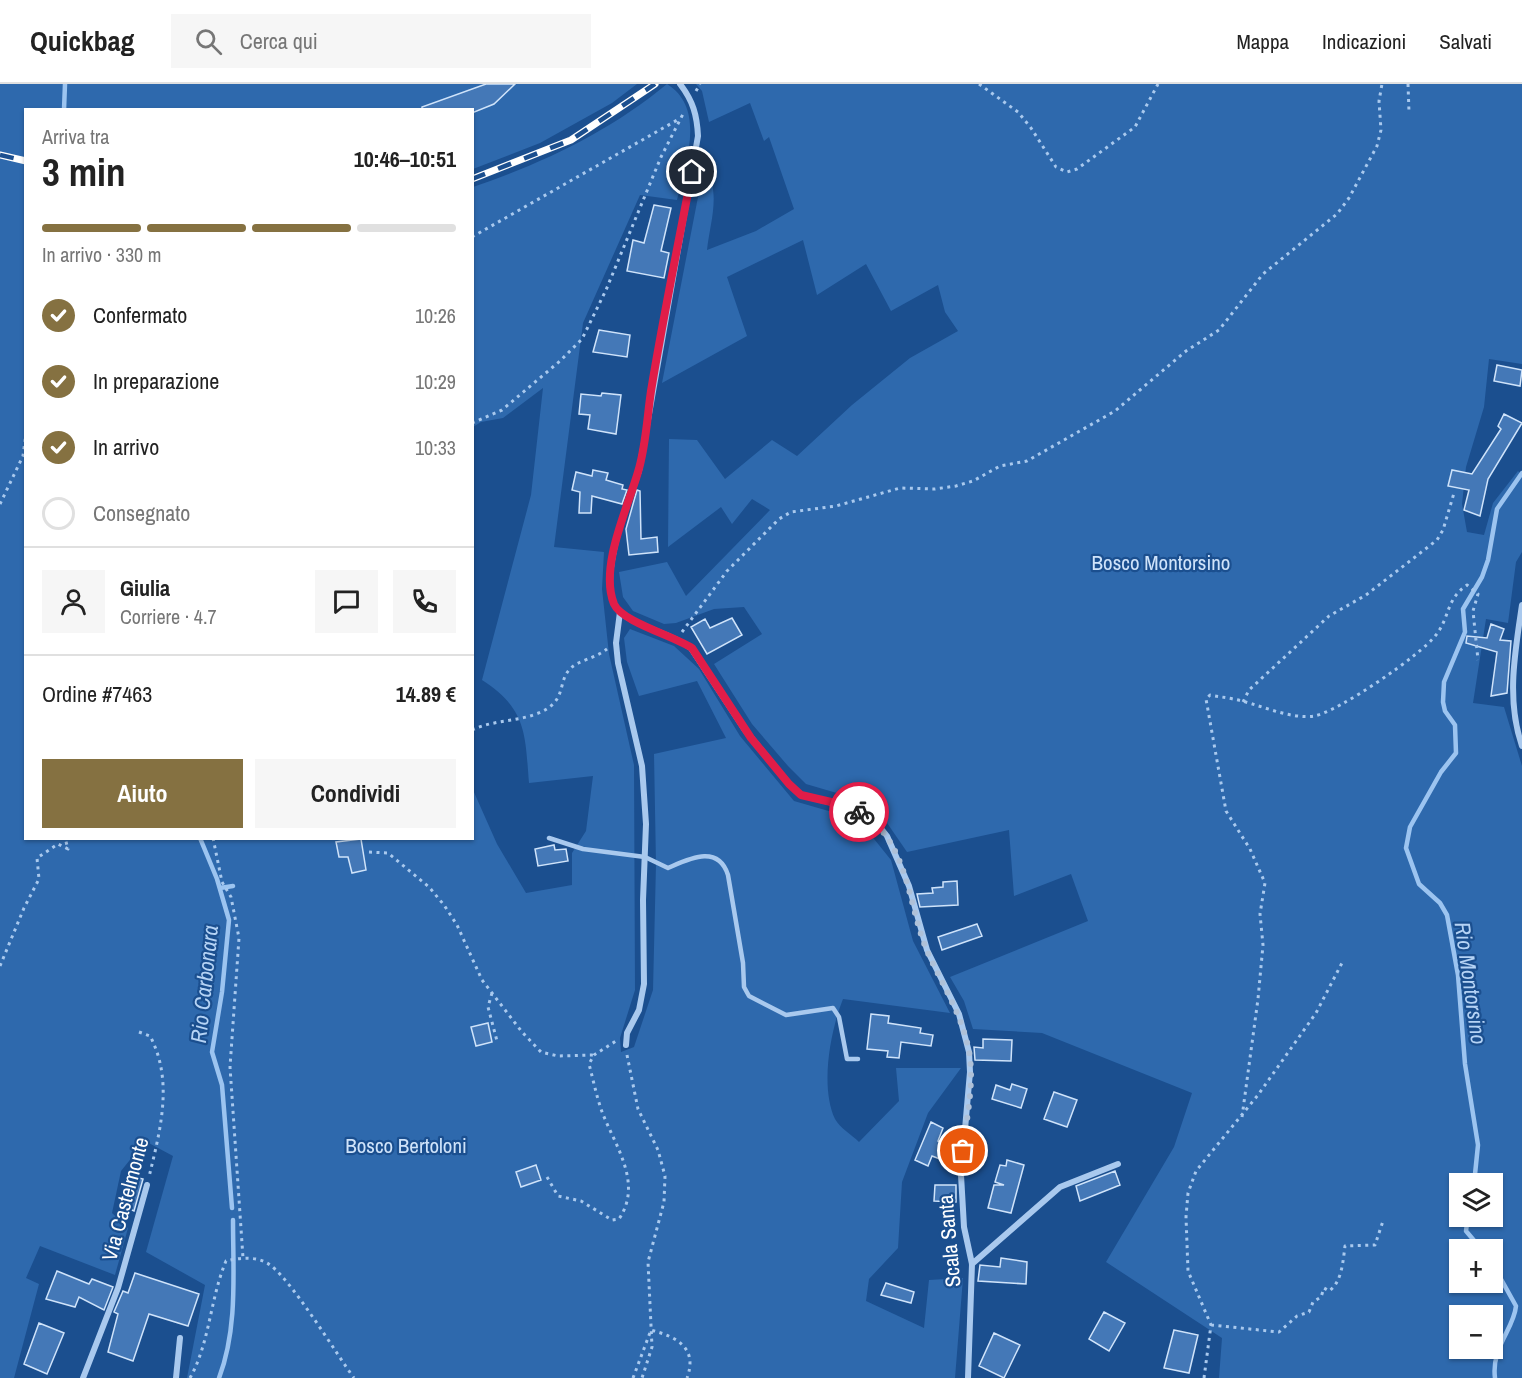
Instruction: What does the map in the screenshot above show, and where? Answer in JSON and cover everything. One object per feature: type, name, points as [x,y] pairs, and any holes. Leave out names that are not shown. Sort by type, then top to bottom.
[{"type":"street","points":[[626,1045],[627,1033],[639,1010],[644,984],[646,824],[642,766],[616,643],[620,612],[614,603],[611,569],[621,518],[639,471],[698,136],[697,118],[689,96],[680,84]]},
{"type":"street","points":[[1522,605],[1513,693],[1515,718],[1522,746]]},
{"type":"street","name":"Scala Santa","points":[[620,612],[692,648],[751,738],[801,795],[853,808],[879,826],[887,836],[909,886],[927,950],[959,1014],[969,1052],[970,1072],[961,1175],[964,1227],[972,1264],[968,1378]]},
{"type":"street","points":[[972,1264],[1060,1187],[1118,1164]]},
{"type":"street","name":"Via Castelmonte","points":[[83,1378],[118,1288],[147,1185]]},
{"type":"street","points":[[176,1378],[180,1338]]},
{"type":"lane","points":[[549,838],[583,849],[645,857],[668,868],[696,857],[718,860],[724,866],[740,940],[744,987],[749,996],[786,1015],[833,1008],[839,1017],[847,1059],[858,1059]]},
{"type":"path","points":[[979,84],[1018,112],[1056,167],[1066,172],[1077,169],[1135,127],[1158,84]]},
{"type":"path","points":[[678,639],[715,586],[779,519],[792,512],[844,504],[900,488],[935,489],[956,486],[973,481],[1000,466],[1027,460],[1115,411],[1186,351],[1219,330],[1263,274],[1336,214],[1349,198],[1377,146],[1381,130],[1378,101],[1382,84]]},
{"type":"path","points":[[1408,84],[1409,112]]},
{"type":"path","points":[[474,422],[502,410],[551,369],[582,339],[606,290],[689,96]]},
{"type":"path","points":[[474,236],[680,118]]},
{"type":"path","points":[[0,504],[22,456],[24,444]]},
{"type":"path","points":[[1243,702],[1257,681],[1329,616],[1366,595],[1437,540],[1443,530],[1454,493]]},
{"type":"path","points":[[1242,1117],[1258,999],[1263,945],[1260,914],[1265,883],[1250,849],[1226,811],[1206,699],[1210,695],[1313,717],[1329,711],[1414,657],[1427,645],[1444,622],[1447,608],[1467,585],[1478,594],[1473,611],[1478,660]]},
{"type":"path","points":[[474,729],[493,722],[536,714],[548,708],[557,701],[568,670],[577,664],[595,659],[616,643]]},
{"type":"path","points":[[0,966],[24,908],[39,879],[37,858],[58,844],[68,849],[66,840]]},
{"type":"path","points":[[213,840],[222,882],[231,897],[239,938],[230,1067],[243,1258]]},
{"type":"path","points":[[369,852],[388,853],[429,887],[444,905],[482,980],[522,1032],[541,1052],[558,1056],[594,1055],[627,1033]]},
{"type":"path","points":[[1204,1378],[1211,1325],[1188,1271],[1186,1217],[1188,1193],[1196,1171],[1242,1117],[1316,1013],[1343,961]]},
{"type":"path","points":[[492,993],[488,1007],[497,1041]]},
{"type":"path","name":"Via Castelmonte","points":[[139,1032],[150,1036],[157,1048],[163,1088],[163,1115],[147,1185]]},
{"type":"path","points":[[626,1045],[630,1077],[638,1109],[658,1150],[665,1176],[664,1202],[648,1262],[653,1309],[652,1347],[642,1378]]},
{"type":"path","points":[[547,1177],[558,1196],[581,1201],[612,1220],[619,1219],[624,1212],[627,1197],[626,1163],[599,1102],[590,1064],[594,1055]]},
{"type":"path","points":[[1211,1325],[1279,1332],[1297,1317],[1309,1312],[1313,1302],[1321,1297],[1324,1288],[1329,1291],[1333,1288],[1341,1271],[1345,1246],[1375,1245],[1383,1221]]},
{"type":"path","points":[[190,1378],[202,1357],[209,1317],[226,1261],[243,1258],[267,1262],[283,1276],[354,1378]]},
{"type":"path","points":[[633,1378],[651,1330]]},
{"type":"path","points":[[651,1330],[677,1339],[688,1348],[690,1361],[687,1378]]},
{"type":"green space","name":"Bosco Bertoloni","points":[[0,84],[637,84],[612,103],[540,143],[474,169],[474,108],[24,108],[24,840],[474,840],[474,792],[497,844],[526,893],[572,885],[572,853],[586,831],[593,776],[529,783],[524,737],[516,712],[508,701],[482,680],[531,495],[543,388],[503,418],[481,422],[474,426],[474,187],[550,157],[599,131],[667,84],[679,95],[687,108],[690,122],[688,154],[677,200],[640,195],[583,323],[554,547],[604,552],[602,589],[609,654],[634,765],[635,990],[620,1038],[621,1052],[634,1047],[653,990],[656,864],[654,754],[726,738],[697,681],[639,696],[627,662],[624,638],[630,629],[674,646],[699,669],[740,736],[794,801],[839,814],[862,824],[891,860],[913,941],[950,1013],[843,999],[834,1027],[828,1059],[828,1091],[835,1119],[859,1142],[899,1101],[896,1068],[961,1068],[928,1113],[902,1182],[898,1248],[869,1279],[866,1301],[924,1328],[929,1280],[963,1278],[955,1378],[187,1378],[205,1285],[146,1252],[173,1156],[145,1141],[121,1171],[112,1213],[128,1228],[115,1275],[40,1246],[26,1278],[39,1284],[14,1378],[0,1378]]},
{"type":"green space","name":"Bosco Montorsino","points":[[696,84],[1522,84],[1522,364],[1489,359],[1484,407],[1466,467],[1462,504],[1467,532],[1484,535],[1493,503],[1518,471],[1522,475],[1522,552],[1516,562],[1508,623],[1486,619],[1473,703],[1504,707],[1522,766],[1522,1378],[1219,1378],[1222,1338],[1106,1262],[1174,1147],[1192,1093],[1042,1033],[973,1029],[964,1001],[950,977],[1088,921],[1071,874],[1014,896],[1009,830],[907,852],[885,820],[864,801],[806,784],[752,724],[714,664],[762,634],[744,607],[714,609],[676,623],[664,624],[633,611],[623,597],[619,572],[667,562],[686,596],[770,510],[752,499],[732,524],[721,507],[668,547],[669,439],[697,440],[725,479],[772,440],[797,456],[852,405],[910,358],[958,331],[945,312],[938,285],[891,311],[866,264],[817,295],[803,240],[727,277],[747,336],[662,383],[704,166],[714,196],[707,250],[756,231],[794,209],[769,137],[764,141],[750,103],[709,122],[702,91]]},
{"type":"building","points":[[486,84],[515,84],[494,104],[474,112],[474,108],[422,107]]},
{"type":"building","points":[[654,205],[671,208],[661,251],[669,253],[664,278],[627,271],[633,240],[644,243]]},
{"type":"building","points":[[599,330],[630,335],[627,357],[593,352]]},
{"type":"building","points":[[1497,365],[1522,370],[1520,386],[1494,381]]},
{"type":"building","points":[[602,393],[621,395],[616,434],[588,429],[590,415],[579,414],[581,394],[601,396]]},
{"type":"building","points":[[1504,414],[1522,423],[1488,479],[1480,516],[1464,510],[1469,490],[1448,486],[1452,470],[1472,474],[1501,429],[1498,426]]},
{"type":"building","points":[[593,470],[608,473],[606,480],[623,485],[622,489],[627,490],[622,504],[592,496],[591,513],[579,513],[580,492],[572,490],[576,472],[592,476]]},
{"type":"building","points":[[637,490],[640,491],[641,539],[657,537],[658,552],[629,555],[626,529]]},
{"type":"building","points":[[732,618],[742,635],[707,654],[691,627],[705,619],[710,628]]},
{"type":"building","points":[[1491,624],[1504,629],[1500,640],[1511,641],[1507,693],[1491,696],[1497,652],[1466,643],[1467,636],[1487,638]]},
{"type":"building","points":[[361,840],[366,870],[352,873],[348,857],[339,857],[336,842]]},
{"type":"building","points":[[554,845],[555,850],[566,849],[568,861],[538,866],[535,849]]},
{"type":"building","points":[[957,881],[958,905],[920,907],[917,894],[933,893],[932,888],[943,887],[943,882]]},
{"type":"building","points":[[977,924],[982,936],[942,950],[938,937]]},
{"type":"building","points":[[871,1014],[889,1016],[888,1023],[921,1028],[920,1033],[933,1035],[931,1046],[901,1042],[899,1058],[887,1057],[888,1051],[867,1049]]},
{"type":"building","points":[[488,1023],[492,1042],[476,1046],[471,1027]]},
{"type":"building","points":[[983,1039],[1012,1040],[1011,1061],[975,1060],[974,1047],[983,1048]]},
{"type":"building","points":[[1012,1084],[1027,1089],[1021,1108],[992,1099],[996,1085],[1010,1090]]},
{"type":"building","points":[[1054,1092],[1077,1100],[1067,1127],[1044,1119]]},
{"type":"building","points":[[931,1122],[943,1128],[938,1141],[945,1144],[940,1159],[932,1156],[928,1166],[915,1160]]},
{"type":"building","points":[[1007,1160],[1024,1165],[1011,1213],[988,1208],[994,1185],[1004,1185],[995,1182],[1000,1165],[1006,1166]]},
{"type":"building","points":[[536,1165],[541,1180],[521,1187],[516,1172]]},
{"type":"building","points":[[1115,1171],[1120,1185],[1080,1201],[1076,1186]]},
{"type":"building","points":[[130,1176],[143,1179],[134,1211],[123,1206]]},
{"type":"building","points":[[935,1185],[956,1185],[956,1202],[934,1201]]},
{"type":"building","points":[[1001,1258],[1027,1262],[1026,1284],[978,1281],[980,1265],[1000,1267]]},
{"type":"building","points":[[57,1271],[89,1284],[92,1279],[113,1287],[104,1310],[79,1297],[75,1307],[46,1299]]},
{"type":"building","points":[[135,1273],[199,1294],[188,1326],[149,1314],[133,1361],[108,1352],[118,1314],[114,1312],[123,1291],[128,1293]]},
{"type":"building","points":[[886,1283],[914,1292],[911,1303],[881,1295]]},
{"type":"building","points":[[1104,1312],[1125,1323],[1109,1351],[1089,1339]]},
{"type":"building","points":[[39,1323],[64,1333],[47,1374],[24,1364]]},
{"type":"building","points":[[1174,1330],[1198,1335],[1189,1373],[1164,1368]]},
{"type":"building","points":[[994,1333],[1020,1345],[1004,1378],[979,1366]]},
{"type":"waterway","name":"Rio Carbonara","points":[[64,108],[65,84]]},
{"type":"waterway","name":"Rio Montorsino","points":[[1475,1173],[1478,1145],[1465,1064],[1458,975],[1447,915],[1440,903],[1419,884],[1406,848],[1410,827],[1441,772],[1456,753],[1455,725],[1445,711],[1443,702],[1444,682],[1465,632],[1463,609],[1482,577],[1488,560],[1497,509],[1522,473]]},
{"type":"waterway","name":"Rio Carbonara","points":[[201,840],[217,879],[229,920],[222,992],[212,1052],[222,1085],[232,1208]]},
{"type":"waterway","points":[[220,888],[233,886]]},
{"type":"waterway","name":"Rio Carbonara","points":[[219,1378],[232,1320],[233,1220]]},
{"type":"waterway","name":"Rio Montorsino","points":[[1467,1227],[1466,1231],[1473,1239]]},
{"type":"waterway","name":"Rio Montorsino","points":[[1495,1378],[1496,1357],[1516,1306],[1503,1283]]},
{"type":"railway","points":[[474,178],[571,140],[655,84]]},
{"type":"railway","points":[[0,155],[24,161]]},
{"type":"way so far","points":[[859,812],[879,826],[897,856],[909,886],[927,950],[959,1014],[969,1052],[970,1072],[963,1151]]},
{"type":"route","points":[[692,172],[651,390],[639,471],[621,518],[614,548],[611,569],[614,603],[620,612],[692,648],[745,730],[789,784],[801,795],[844,805],[859,812]]}]
